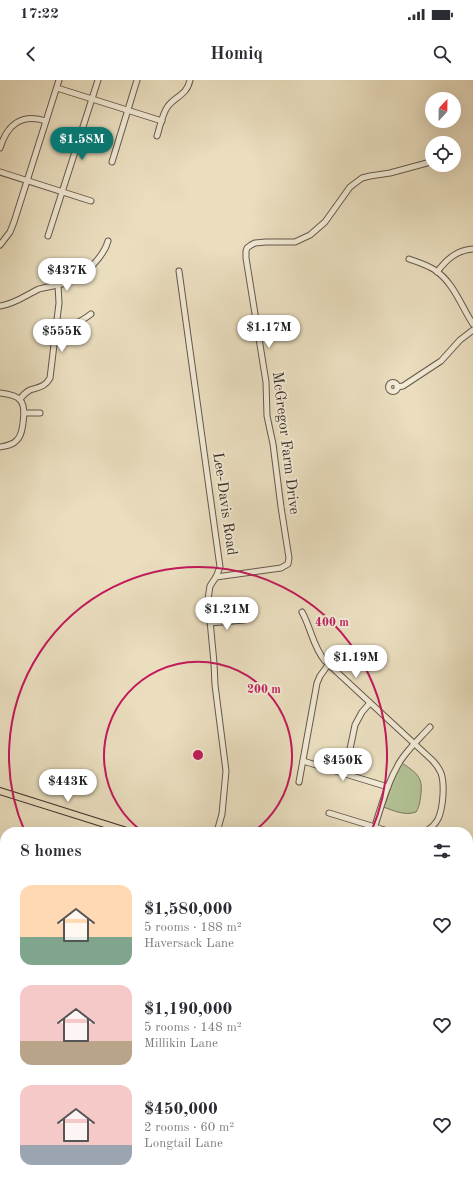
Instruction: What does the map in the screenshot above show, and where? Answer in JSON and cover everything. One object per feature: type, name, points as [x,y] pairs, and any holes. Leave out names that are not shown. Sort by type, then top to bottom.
[{"type":"main road","points":[[0,791],[114,827]]},
{"type":"street","points":[[0,245],[13,228],[59,80]]},
{"type":"street","points":[[48,236],[98,80]]},
{"type":"street","points":[[112,162],[137,80]]},
{"type":"street","points":[[157,136],[169,106],[184,92],[190,80]]},
{"type":"street","points":[[57,88],[162,121]]},
{"type":"street","points":[[0,148],[7,131],[16,123],[30,118],[46,121]]},
{"type":"street","name":"McGregor Farm Drive","points":[[216,578],[281,568],[288,564],[289,558],[280,508],[273,444],[267,416],[266,382],[246,258],[246,249],[250,245],[258,243],[295,242],[305,239],[325,222],[346,191],[356,182],[368,176],[390,173],[425,164]]},
{"type":"street","points":[[0,172],[91,201]]},
{"type":"street","points":[[0,306],[12,303],[38,290],[70,282],[82,275],[104,251],[108,241]]},
{"type":"street","points":[[437,272],[444,263],[454,255],[464,250],[473,249]]},
{"type":"street","points":[[409,259],[437,272],[446,279],[473,324]]},
{"type":"street","name":"Lee-Davis Road","points":[[179,271],[220,567],[216,578],[210,586],[208,595],[215,685],[226,771],[222,814],[218,827]]},
{"type":"street","points":[[20,399],[30,390],[43,386],[50,378],[57,324],[59,298],[58,285]]},
{"type":"street","points":[[57,324],[76,324],[91,314]]},
{"type":"street","points":[[397,386],[403,386],[441,361],[460,340],[473,330]]},
{"type":"street","points":[[0,393],[14,395],[20,399],[23,405],[24,413],[22,432],[18,439],[12,444],[0,447]]},
{"type":"street","points":[[24,413],[40,413]]},
{"type":"street","points":[[302,612],[318,653],[328,665],[436,764],[441,773],[443,783],[441,808],[434,825],[431,827]]},
{"type":"street","points":[[210,623],[244,620]]},
{"type":"street","points":[[299,782],[317,683],[328,665]]},
{"type":"street","points":[[345,774],[355,725],[362,712],[370,703]]},
{"type":"street","points":[[375,827],[395,770],[415,744],[430,728]]},
{"type":"street","points":[[303,761],[388,787]]},
{"type":"street","points":[[329,812],[369,827]]},
{"type":"green space","points":[[402,763],[417,775],[421,782],[419,805],[416,812],[412,813],[400,812],[383,807],[391,783]]}]
